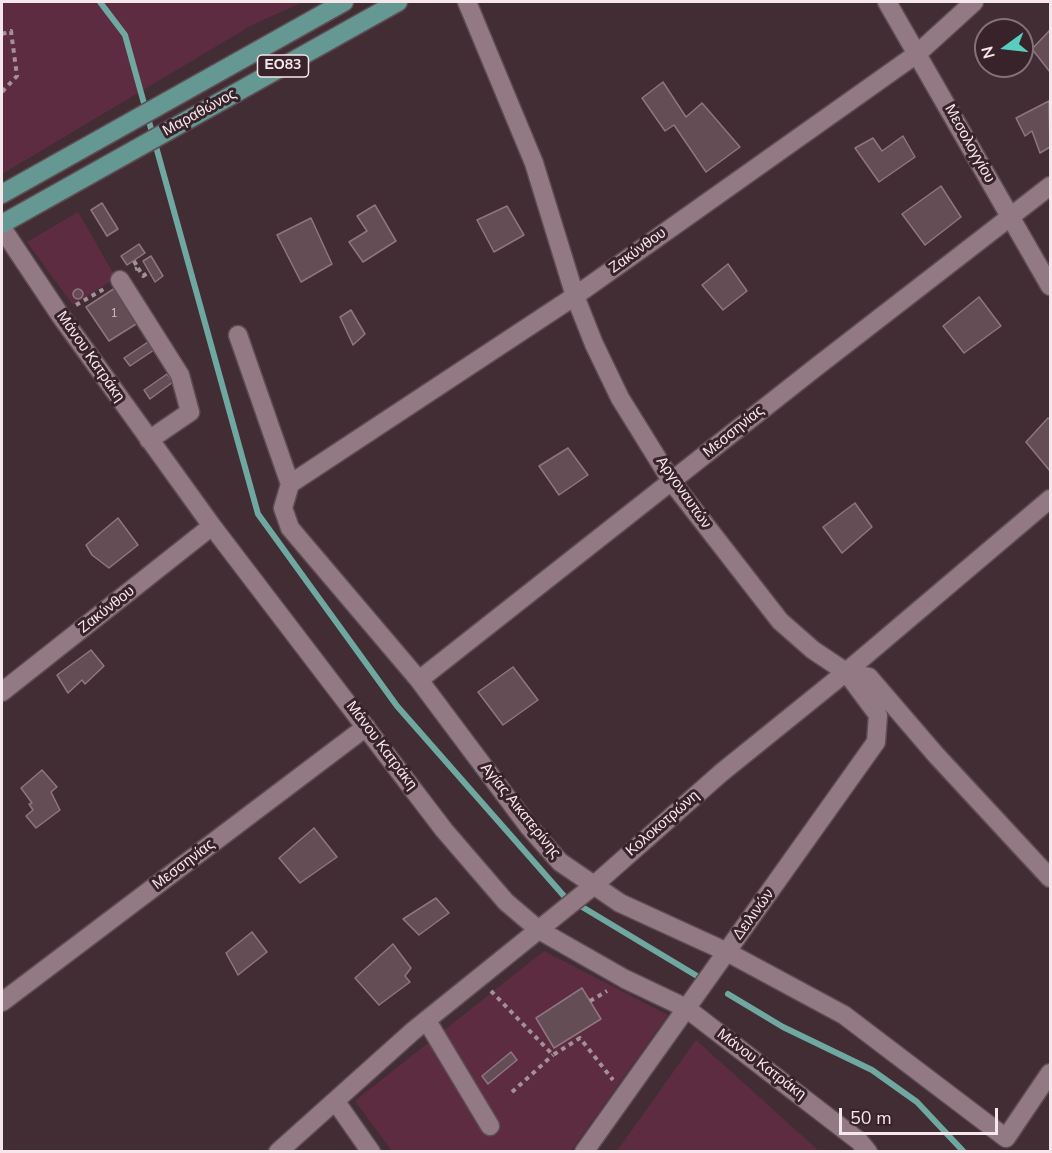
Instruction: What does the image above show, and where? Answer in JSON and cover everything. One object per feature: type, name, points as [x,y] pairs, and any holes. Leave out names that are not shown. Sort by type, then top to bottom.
[{"type":"main road","name":"Μαραθώνος","points":[[2,194],[344,2]]},
{"type":"main road","name":"Μαραθώνος","points":[[2,226],[398,2]]},
{"type":"street","name":"Αργοναυτών","points":[[467,2],[534,163],[575,296],[620,398],[672,482],[780,621],[813,650],[846,672],[869,677],[936,755],[1050,878]]},
{"type":"street","name":"Μεσολογγίου","points":[[887,2],[1050,286]]},
{"type":"street","name":"Ζακύνθου","points":[[290,484],[575,296],[918,53],[974,2]]},
{"type":"street","name":"Μεσσηνίας","points":[[419,680],[1050,186]]},
{"type":"street","name":"Μάνου Κατράκη","points":[[2,226],[149,440],[212,526],[444,830],[506,902],[539,930],[625,979],[686,1008],[860,1141],[868,1152]]},
{"type":"street","points":[[120,280],[180,375],[190,412],[149,440]]},
{"type":"street","points":[[238,335],[290,484]]},
{"type":"street","name":"Αγίας Αικατερίνης","points":[[290,484],[283,508],[290,528],[419,680],[529,827],[589,889],[727,952],[844,1015],[1006,1138],[1050,1073]]},
{"type":"street","name":"Κολοκοτρώνη","points":[[278,1152],[478,977],[589,889],[721,773],[846,672],[1050,499]]},
{"type":"street","name":"Ζακύνθου","points":[[2,692],[212,526]]},
{"type":"street","name":"Δειλινών","points":[[584,1152],[876,742],[878,714],[846,672]]},
{"type":"street","name":"Μεσσηνίας","points":[[2,1002],[366,727]]},
{"type":"street","points":[[427,1021],[490,1126]]},
{"type":"street","points":[[336,1102],[370,1152]]},
{"type":"path","points":[[2,34],[11,31],[17,76],[2,92]]},
{"type":"path","points":[[138,268],[144,276],[149,272]]},
{"type":"path","points":[[478,977],[553,1055]]},
{"type":"path","points":[[512,1092],[553,1055],[580,1038],[624,1095]]},
{"type":"shaded area","points":[[2,2],[303,2],[252,25],[2,174]]},
{"type":"shaded area","points":[[78,212],[116,278],[73,305],[27,242]]},
{"type":"shaded area","points":[[544,951],[668,1015],[571,1151],[392,1151],[355,1101]]},
{"type":"shaded area","points":[[696,1040],[819,1151],[617,1151]]},
{"type":"building","points":[[1050,30],[1050,72],[1034,52],[1034,47]]},
{"type":"building","points":[[663,82],[686,117],[702,103],[740,147],[706,172],[674,125],[665,131],[642,98]]},
{"type":"building","points":[[1049,101],[1050,147],[1040,153],[1032,131],[1025,136],[1016,118]]},
{"type":"building","points":[[903,136],[915,157],[879,182],[855,148],[873,138],[882,151]]},
{"type":"building","points":[[941,186],[961,217],[925,245],[902,214]]},
{"type":"building","points":[[102,203],[118,229],[107,236],[91,210]]},
{"type":"building","points":[[375,205],[396,241],[363,262],[349,242],[367,231],[357,216]]},
{"type":"building","points":[[507,206],[524,235],[494,252],[477,220]]},
{"type":"building","points":[[311,218],[332,264],[301,282],[277,235]]},
{"type":"building","points":[[139,244],[145,253],[127,265],[121,256]]},
{"type":"building","points":[[151,256],[163,276],[155,282],[143,261]]},
{"type":"building","points":[[728,264],[747,291],[723,310],[702,285]]},
{"type":"building","points":[[118,286],[141,321],[109,341],[86,307]]},
{"type":"building","points":[[78,289],[82,290],[82,298],[78,299],[74,298],[73,294],[74,290]]},
{"type":"building","points":[[979,297],[1001,326],[964,353],[943,326]]},
{"type":"building","points":[[351,310],[365,334],[353,345],[340,317]]},
{"type":"building","points":[[148,342],[154,350],[130,366],[124,358]]},
{"type":"building","points":[[167,374],[173,382],[150,399],[144,390]]},
{"type":"building","points":[[1048,418],[1050,420],[1050,471],[1026,442]]},
{"type":"building","points":[[568,448],[588,475],[559,495],[539,466]]},
{"type":"building","points":[[855,503],[872,527],[842,553],[823,527]]},
{"type":"building","points":[[118,518],[138,545],[109,568],[92,555],[86,545]]},
{"type":"building","points":[[91,650],[104,666],[85,684],[82,680],[68,693],[57,675]]},
{"type":"building","points":[[513,667],[538,700],[503,725],[478,692]]},
{"type":"building","points":[[42,770],[57,787],[51,792],[60,810],[36,828],[26,816],[33,810],[29,804],[32,803],[21,788]]},
{"type":"building","points":[[314,828],[337,857],[300,883],[279,858]]},
{"type":"building","points":[[436,898],[449,913],[419,935],[403,919]]},
{"type":"building","points":[[252,932],[267,952],[238,975],[226,953]]},
{"type":"building","points":[[393,944],[411,968],[405,976],[410,982],[379,1005],[355,978]]},
{"type":"building","points":[[582,988],[601,1019],[554,1048],[536,1018]]},
{"type":"building","points":[[511,1052],[517,1060],[488,1084],[482,1076]]},
{"type":"waterway","points":[[100,2],[125,35],[258,514],[397,706],[564,896],[697,976]]},
{"type":"waterway","points":[[728,994],[783,1027],[872,1070],[917,1102],[964,1152]]}]
